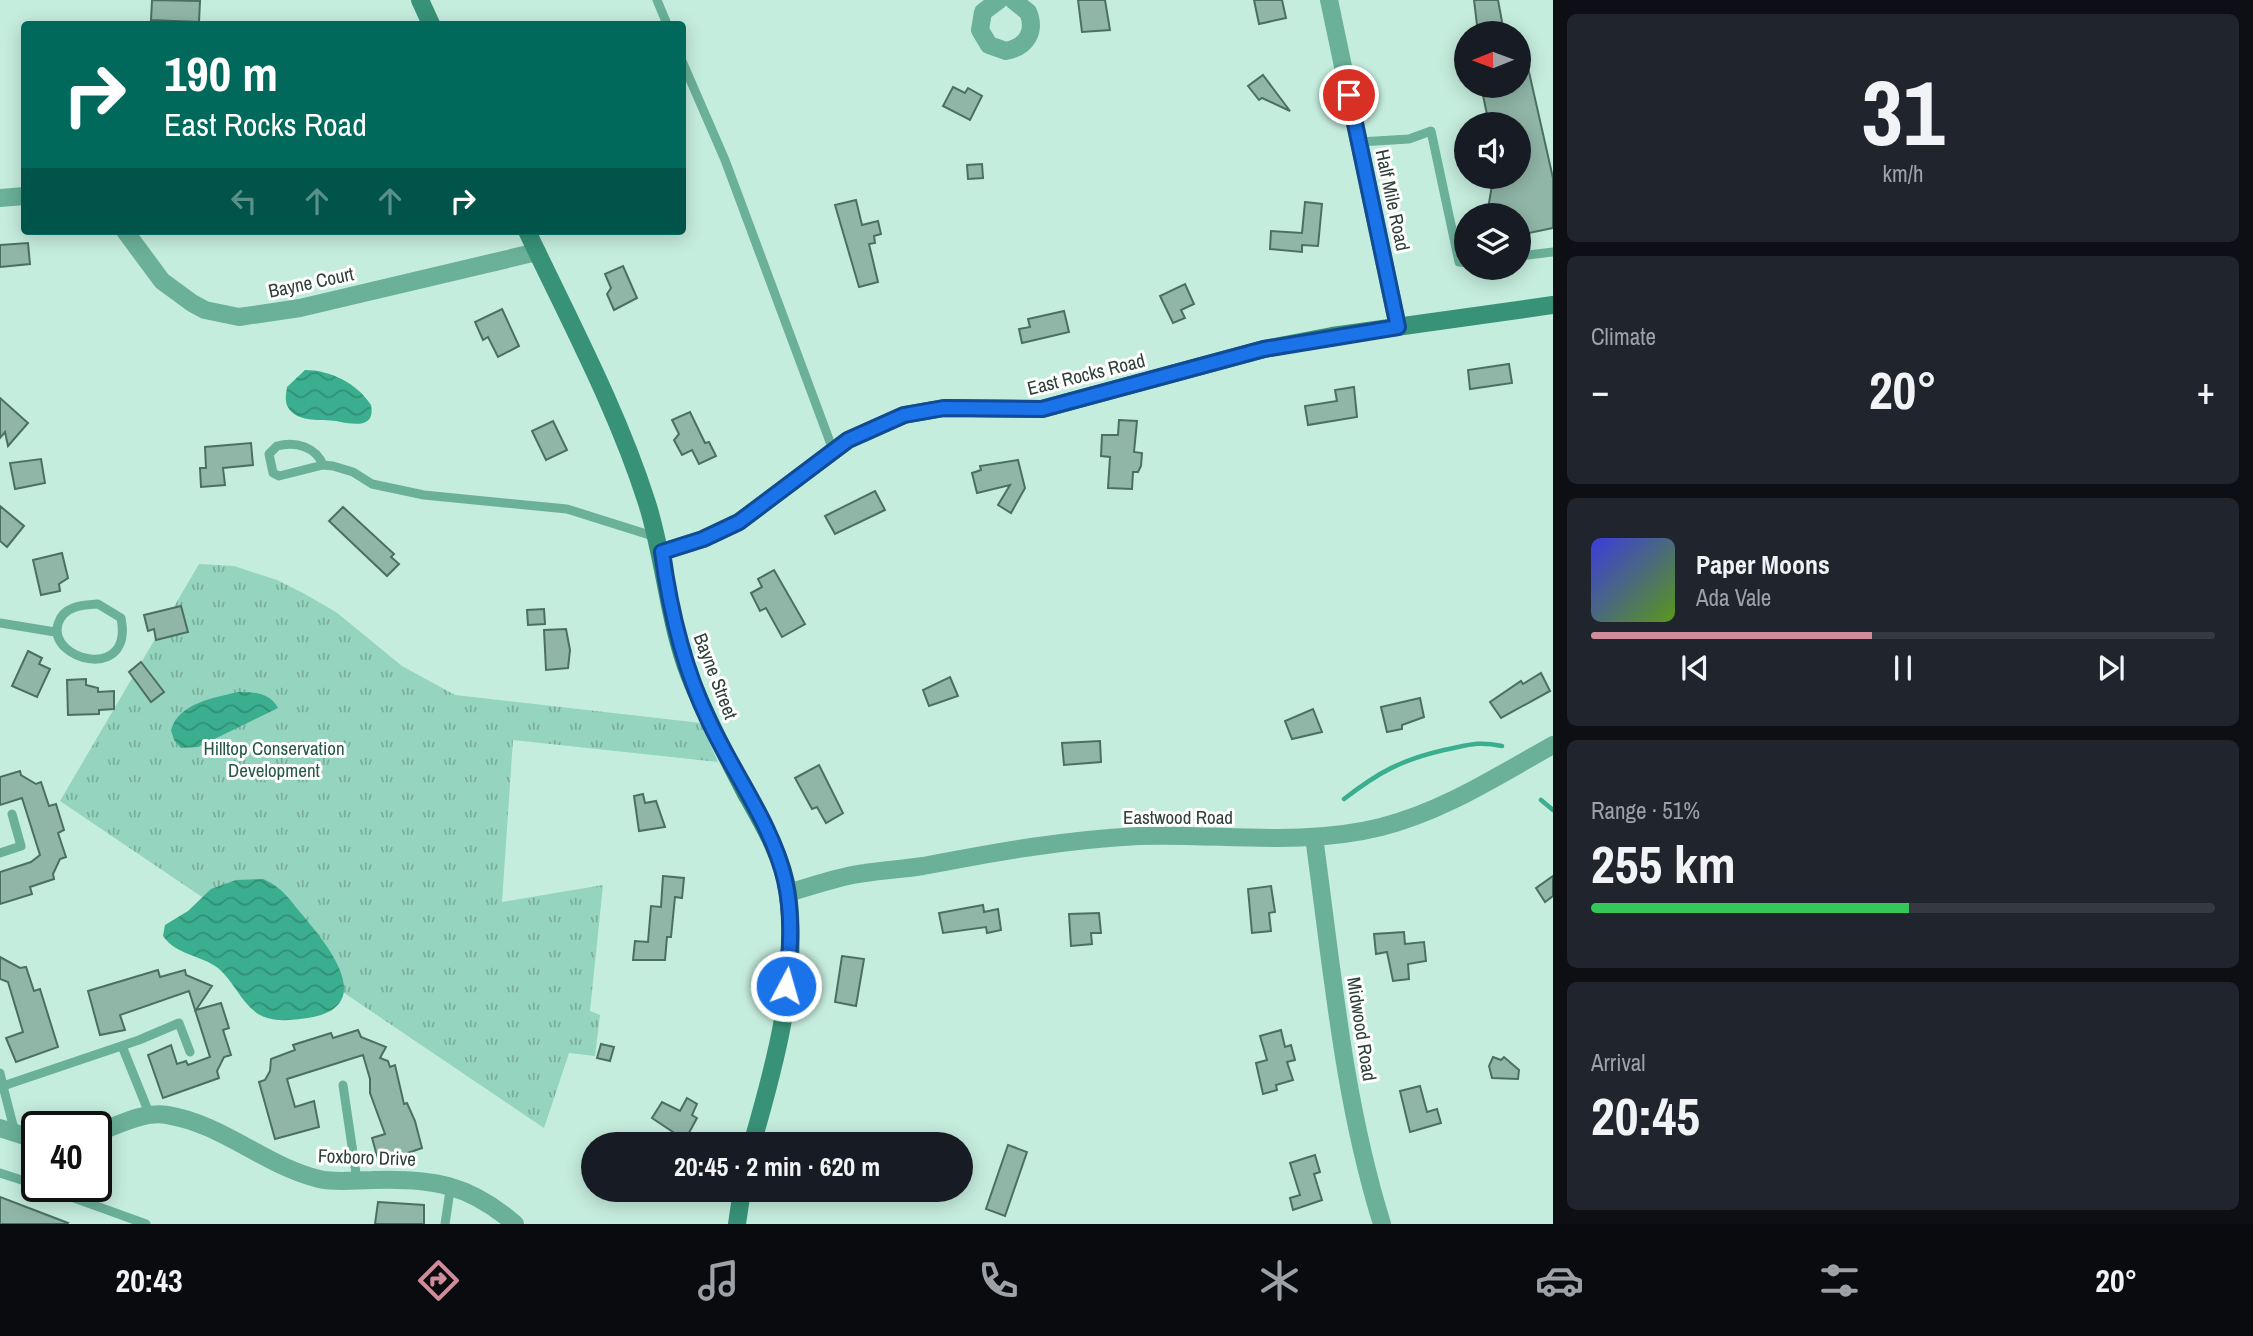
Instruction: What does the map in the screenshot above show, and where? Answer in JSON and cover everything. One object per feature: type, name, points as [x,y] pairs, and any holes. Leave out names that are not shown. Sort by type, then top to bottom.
[{"type":"street","points":[[420,0],[430,21]]},
{"type":"street","points":[[997,0],[983,12],[980,30],[989,45],[1006,51],[1023,44],[1031,29],[1028,12],[1013,0]]},
{"type":"street","name":"Half Mile Road","points":[[1329,0],[1398,327]]},
{"type":"street","points":[[0,198],[21,195]]},
{"type":"street","name":"Bayne Court","points":[[128,235],[162,281],[205,310],[239,317],[300,308],[537,251]]},
{"type":"street","name":"Bayne Street","points":[[529,235],[624,439],[660,545],[671,610],[689,675],[709,721],[772,842],[788,893],[791,940],[778,1044],[755,1132]]},
{"type":"street","name":"East Rocks Road","points":[[660,545],[703,539],[739,522],[833,450],[884,421],[904,415],[944,408],[1042,409],[1264,349],[1553,305]]},
{"type":"street","name":"Eastwood Road","points":[[788,893],[862,873],[920,866],[992,850],[1057,841],[1141,836],[1314,837],[1361,831],[1417,817],[1482,788],[1553,746]]},
{"type":"street","name":"Midwood Road","points":[[1314,837],[1346,1071],[1358,1135],[1382,1224]]},
{"type":"street","points":[[112,1127],[149,1113]]},
{"type":"street","name":"Foxboro Drive","points":[[149,1113],[174,1117],[215,1131],[276,1164],[323,1180],[418,1179],[451,1184],[486,1202],[515,1224]]},
{"type":"street","points":[[737,1224],[740,1202]]},
{"type":"lane","points":[[657,0],[666,21]]},
{"type":"lane","points":[[686,70],[725,160],[833,450]]},
{"type":"lane","points":[[1359,142],[1409,139],[1431,131],[1454,243]]},
{"type":"lane","points":[[1531,255],[1553,252]]},
{"type":"lane","points":[[323,466],[310,450],[299,445],[278,446],[269,454],[273,473],[279,476],[323,466],[353,472],[372,484],[424,495],[567,509],[660,545]]},
{"type":"lane","points":[[98,604],[121,618],[124,633],[120,646],[111,656],[98,660],[71,653],[60,644],[55,632],[60,616],[70,609],[98,604]]},
{"type":"lane","points":[[0,623],[55,632]]},
{"type":"lane","points":[[0,853],[21,846],[12,814]]},
{"type":"lane","points":[[3,1086],[122,1046],[180,1023],[190,1052]]},
{"type":"lane","points":[[122,1046],[149,1113]]},
{"type":"lane","points":[[0,1073],[13,1125],[5,1130]]},
{"type":"lane","points":[[343,1085],[358,1180]]},
{"type":"lane","points":[[0,1173],[21,1180]]},
{"type":"lane","points":[[445,1224],[451,1184]]},
{"type":"lane","points":[[83,1202],[145,1224]]},
{"type":"green space","name":"Hilltop Conservation Development","points":[[199,564],[234,566],[277,580],[303,593],[336,612],[402,666],[455,695],[701,723],[718,762],[513,740],[502,902],[603,885],[590,1011],[600,1015],[595,1056],[569,1053],[544,1128],[60,801]]},
{"type":"water","points":[[305,370],[324,372],[351,384],[371,405],[370,418],[361,424],[355,424],[311,420],[294,413],[286,404],[287,387]]},
{"type":"water","points":[[238,692],[266,696],[278,708],[198,747],[181,748],[174,740],[171,730],[175,721],[189,708]]},
{"type":"water","points":[[263,879],[287,896],[335,960],[342,975],[344,989],[340,1002],[329,1012],[290,1020],[260,1015],[248,1005],[218,968],[175,947],[163,936],[165,925],[188,911],[211,889],[236,880]]},
{"type":"building","points":[[152,0],[200,1],[199,21],[151,20]]},
{"type":"building","points":[[1078,0],[1105,0],[1110,30],[1082,32]]},
{"type":"building","points":[[1254,0],[1282,0],[1286,18],[1259,24]]},
{"type":"building","points":[[1474,0],[1498,0],[1502,21],[1477,21]]},
{"type":"building","points":[[1263,75],[1290,111],[1262,98],[1259,100],[1248,86]]},
{"type":"building","points":[[1531,81],[1553,178],[1553,228],[1531,233],[1531,203],[1489,203],[1491,189],[1531,189],[1531,112],[1486,112],[1484,98],[1531,98]]},
{"type":"building","points":[[953,87],[965,93],[968,88],[982,96],[970,120],[943,106]]},
{"type":"building","points":[[982,164],[983,178],[968,179],[967,165]]},
{"type":"building","points":[[856,200],[862,225],[878,221],[881,234],[874,236],[875,243],[869,244],[878,282],[859,287],[835,205]]},
{"type":"building","points":[[1305,202],[1322,204],[1318,246],[1302,245],[1302,252],[1270,249],[1271,231],[1302,233]]},
{"type":"building","points":[[28,243],[30,264],[0,267],[0,245]]},
{"type":"building","points":[[623,266],[637,298],[614,310],[607,294],[611,288],[605,274]]},
{"type":"building","points":[[1185,284],[1194,304],[1181,310],[1185,318],[1173,323],[1160,296]]},
{"type":"building","points":[[502,309],[519,346],[498,357],[488,337],[483,340],[475,322]]},
{"type":"building","points":[[1064,311],[1069,332],[1022,343],[1019,329],[1030,327],[1028,319]]},
{"type":"building","points":[[1509,364],[1512,383],[1470,389],[1468,370]]},
{"type":"building","points":[[1354,387],[1357,417],[1308,425],[1305,406],[1337,401],[1335,390]]},
{"type":"building","points":[[0,398],[28,423],[8,446],[5,432],[0,438]]},
{"type":"building","points":[[690,412],[705,443],[709,442],[716,456],[699,464],[692,450],[682,455],[674,440],[679,434],[672,420]]},
{"type":"building","points":[[1119,420],[1137,421],[1134,452],[1142,453],[1141,466],[1138,472],[1133,472],[1132,489],[1108,488],[1110,457],[1101,456],[1102,435],[1118,435]]},
{"type":"building","points":[[553,421],[567,450],[546,460],[532,431]]},
{"type":"building","points":[[251,443],[253,465],[223,468],[225,485],[201,487],[200,468],[206,468],[205,447]]},
{"type":"building","points":[[41,459],[45,483],[15,489],[10,463]]},
{"type":"building","points":[[1018,460],[1025,488],[1011,513],[998,505],[1010,485],[977,493],[972,473],[981,470],[980,466]]},
{"type":"building","points":[[875,491],[885,510],[835,534],[825,516]]},
{"type":"building","points":[[0,506],[24,526],[7,547],[0,541]]},
{"type":"building","points":[[343,507],[394,554],[391,557],[399,564],[387,576],[329,521]]},
{"type":"building","points":[[62,553],[68,578],[59,584],[60,591],[41,595],[33,560]]},
{"type":"building","points":[[774,570],[805,624],[782,637],[766,608],[760,611],[751,593],[762,587],[758,579]]},
{"type":"building","points":[[181,606],[188,632],[156,640],[154,629],[148,631],[144,615]]},
{"type":"building","points":[[544,609],[545,624],[528,625],[527,610]]},
{"type":"building","points":[[566,629],[570,650],[568,668],[546,670],[544,630]]},
{"type":"building","points":[[28,651],[42,658],[39,664],[50,669],[37,697],[12,686]]},
{"type":"building","points":[[141,662],[164,692],[151,702],[129,672]]},
{"type":"building","points":[[1541,673],[1550,691],[1501,718],[1490,702],[1521,681],[1523,684]]},
{"type":"building","points":[[950,677],[958,696],[929,706],[923,690]]},
{"type":"building","points":[[86,679],[86,685],[98,688],[98,692],[114,691],[114,709],[99,710],[99,714],[68,715],[67,680]]},
{"type":"building","points":[[1420,698],[1424,717],[1402,725],[1402,729],[1387,732],[1381,707]]},
{"type":"building","points":[[1313,709],[1322,732],[1292,739],[1285,721]]},
{"type":"building","points":[[1100,741],[1101,762],[1064,765],[1062,743]]},
{"type":"building","points":[[819,765],[843,813],[826,823],[817,807],[812,809],[795,778]]},
{"type":"building","points":[[20,771],[21,775],[36,784],[41,782],[49,806],[56,804],[64,830],[58,833],[66,857],[60,859],[53,874],[54,879],[30,887],[32,894],[0,904],[0,872],[31,862],[40,855],[22,798],[0,805],[0,777]]},
{"type":"building","points":[[643,794],[645,803],[656,801],[665,827],[639,831],[634,796]]},
{"type":"building","points":[[663,876],[684,878],[682,898],[675,897],[671,937],[667,937],[665,960],[633,960],[635,941],[648,942],[651,906],[661,907]]},
{"type":"building","points":[[1553,876],[1553,896],[1545,902],[1536,888]]},
{"type":"building","points":[[1271,886],[1275,912],[1269,913],[1271,931],[1252,933],[1248,889]]},
{"type":"building","points":[[983,905],[984,912],[998,909],[1001,930],[987,933],[986,927],[943,933],[939,913]]},
{"type":"building","points":[[1099,913],[1101,933],[1091,933],[1092,944],[1071,946],[1069,914]]},
{"type":"building","points":[[1404,932],[1405,944],[1424,942],[1426,961],[1408,964],[1409,979],[1393,981],[1387,952],[1376,954],[1374,934]]},
{"type":"building","points":[[842,956],[864,959],[856,1006],[835,1002]]},
{"type":"building","points":[[0,957],[20,968],[26,967],[34,991],[40,989],[58,1047],[16,1062],[6,1038],[23,1032],[8,982],[0,979]]},
{"type":"building","points":[[158,970],[160,977],[185,970],[186,975],[212,986],[196,1010],[221,1003],[229,1028],[223,1030],[231,1055],[224,1057],[217,1071],[219,1078],[163,1098],[148,1055],[171,1045],[177,1064],[186,1061],[188,1065],[210,1057],[189,991],[120,1015],[125,1030],[100,1035],[88,991]]},
{"type":"building","points":[[358,1030],[361,1037],[386,1047],[380,1058],[388,1061],[390,1067],[395,1065],[404,1104],[407,1103],[415,1121],[422,1148],[379,1163],[372,1138],[385,1134],[370,1093],[370,1079],[363,1055],[287,1079],[295,1107],[314,1101],[319,1127],[275,1139],[259,1082],[265,1080],[270,1071],[271,1059],[295,1050],[293,1045],[331,1033],[333,1038]]},
{"type":"building","points":[[1281,1030],[1285,1047],[1291,1045],[1295,1060],[1287,1062],[1293,1080],[1276,1085],[1277,1090],[1263,1094],[1256,1063],[1267,1060],[1260,1036]]},
{"type":"building","points":[[601,1044],[614,1047],[610,1061],[597,1058]]},
{"type":"building","points":[[1493,1057],[1501,1060],[1504,1057],[1519,1070],[1518,1079],[1492,1078],[1489,1066]]},
{"type":"building","points":[[1420,1086],[1427,1112],[1437,1109],[1441,1123],[1410,1132],[1400,1091]]},
{"type":"building","points":[[687,1098],[697,1104],[692,1115],[697,1118],[689,1132],[673,1132],[652,1118],[662,1102],[680,1111]]},
{"type":"building","points":[[1008,1145],[1027,1152],[1005,1216],[986,1209]]},
{"type":"building","points":[[1315,1155],[1320,1172],[1314,1174],[1322,1200],[1293,1210],[1290,1198],[1300,1195],[1290,1163]]},
{"type":"building","points":[[0,1197],[68,1223],[0,1224]]},
{"type":"building","points":[[378,1202],[424,1205],[424,1224],[375,1224]]},
{"type":"waterway","points":[[1344,799],[1380,774],[1415,758],[1473,744],[1502,746]]},
{"type":"waterway","points":[[1541,800],[1553,810]]},
{"type":"route","points":[[786,986],[791,940],[785,877],[772,842],[709,721],[689,675],[671,610],[662,552],[703,539],[739,522],[833,450],[884,421],[944,408],[1020,411],[1042,409],[1264,349],[1398,327],[1349,95]]}]
